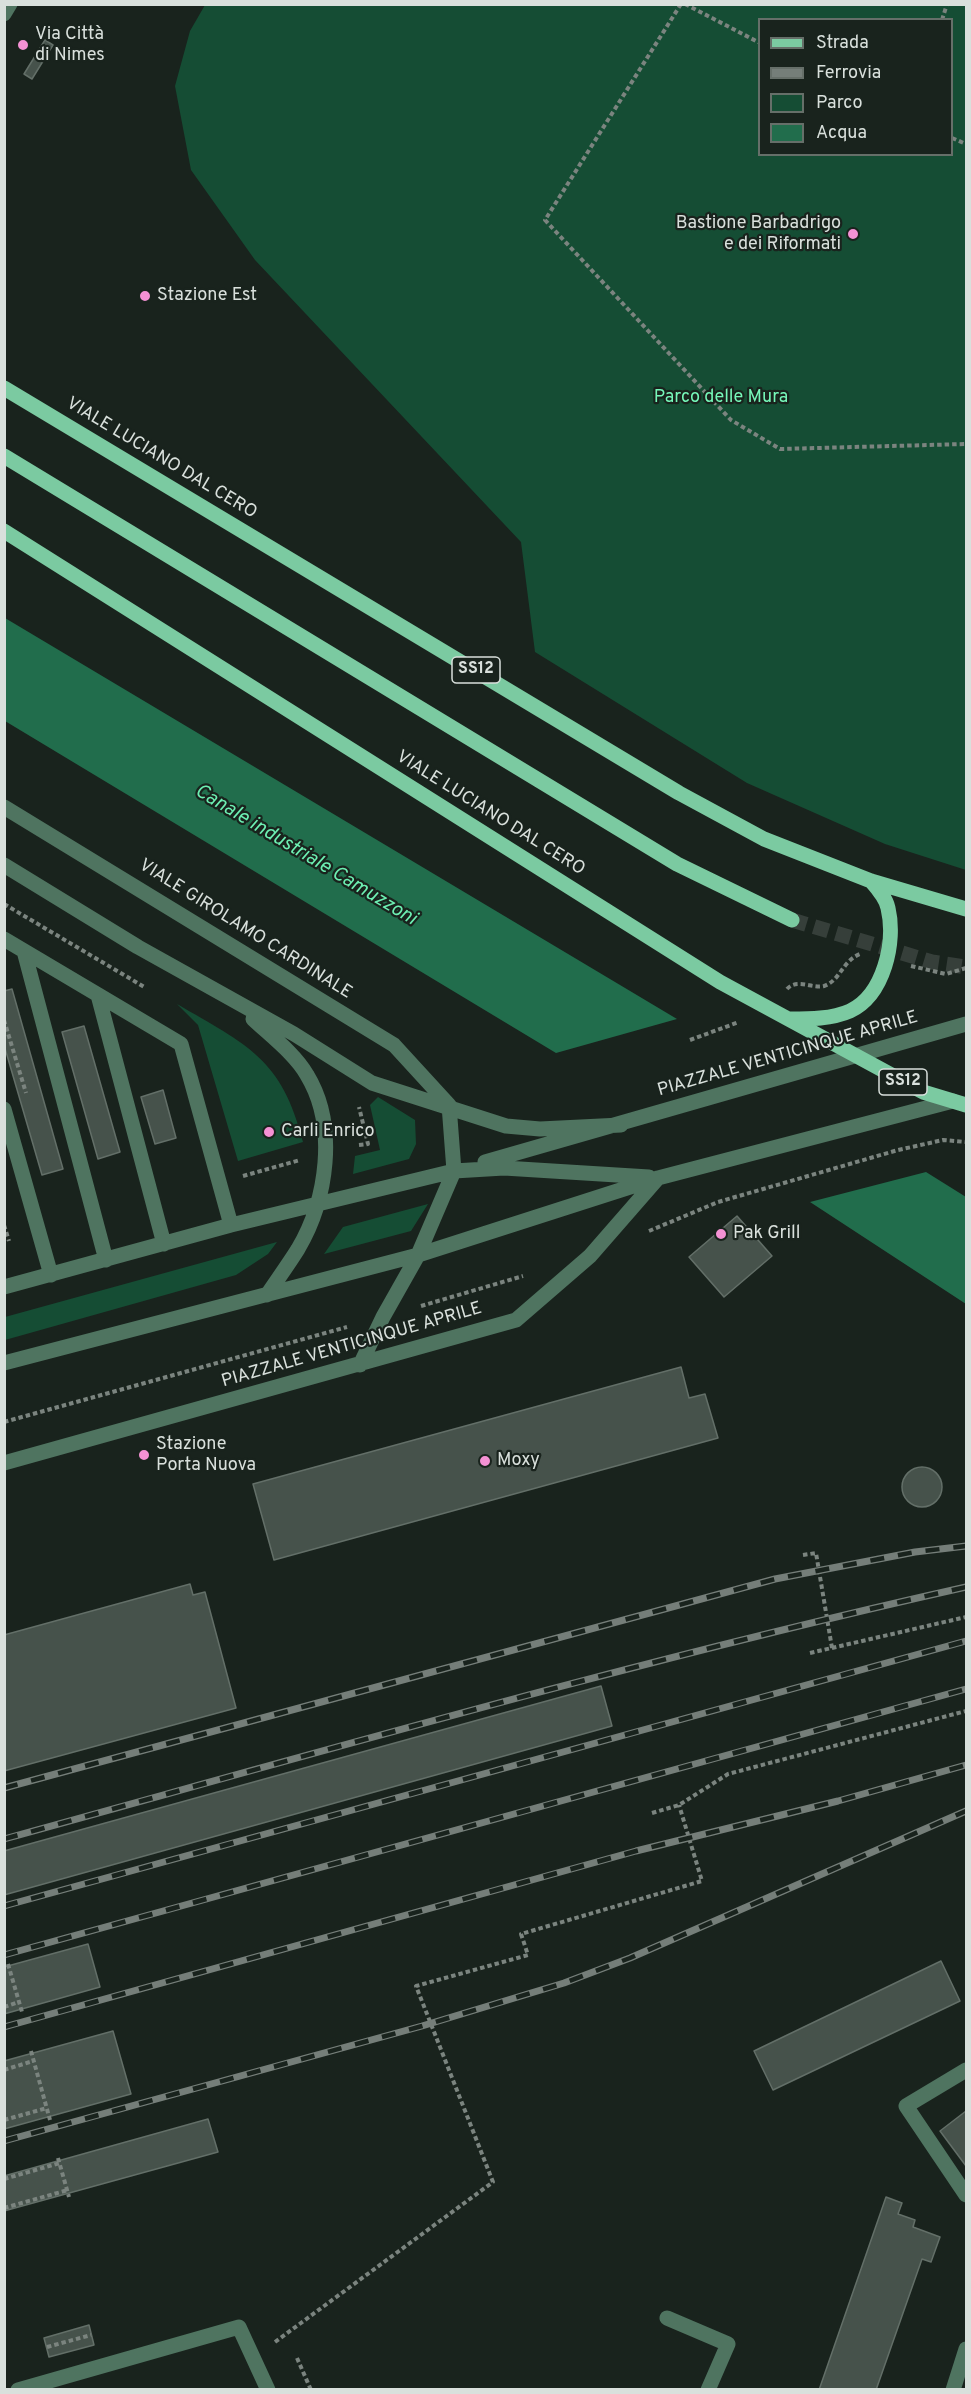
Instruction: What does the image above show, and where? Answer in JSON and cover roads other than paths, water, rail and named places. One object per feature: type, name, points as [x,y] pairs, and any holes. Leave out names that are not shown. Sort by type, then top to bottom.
[{"type":"main road","name":"VIALE LUCIANO DAL CERO","points":[[4,388],[679,792],[764,839],[871,881],[966,909]]},
{"type":"main road","points":[[4,456],[677,864],[792,920]]},
{"type":"main road","name":"VIALE LUCIANO DAL CERO","points":[[4,531],[710,975],[854,1057],[923,1092],[962,1101]]},
{"type":"main road","points":[[790,1019],[820,1018],[850,1011],[873,991],[882,975],[890,940],[888,908],[871,881]]},
{"type":"street","points":[[4,14],[10,4]]},
{"type":"street","name":"VIALE GIROLAMO CARDINALE","points":[[4,807],[394,1046],[449,1106]]},
{"type":"street","name":"VIALE GIROLAMO CARDINALE","points":[[4,865],[240,1006],[294,1034],[372,1083],[506,1126]]},
{"type":"street","points":[[4,939],[181,1044],[231,1225]]},
{"type":"street","points":[[24,951],[106,1260]]},
{"type":"street","points":[[98,995],[164,1244]]},
{"type":"street","points":[[240,1006],[307,1074],[322,1112],[327,1153],[318,1204],[299,1248],[267,1295]]},
{"type":"street","name":"PIAZZALE VENTICINQUE APRILE","points":[[454,1171],[621,1125],[781,1076],[966,1024]]},
{"type":"street","points":[[4,1364],[418,1255],[658,1178],[962,1101]]},
{"type":"street","points":[[360,1365],[383,1317],[418,1255],[454,1171],[449,1106]]},
{"type":"street","points":[[4,1109],[51,1275]]},
{"type":"street","name":"PIAZZALE VENTICINQUE APRILE","points":[[506,1126],[540,1129],[621,1125]]},
{"type":"street","points":[[4,1287],[231,1225],[454,1171],[504,1168],[658,1178]]},
{"type":"street","name":"PIAZZALE VENTICINQUE APRILE","points":[[4,1463],[516,1320],[590,1256],[658,1178]]},
{"type":"street","points":[[966,2070],[906,2106],[966,2195]]},
{"type":"street","points":[[667,2318],[728,2343],[708,2390]]},
{"type":"street","points":[[18,2390],[240,2327],[268,2390]]},
{"type":"street","points":[[952,2390],[966,2349]]},
{"type":"water","name":"Canale industriale Camuzzoni","points":[[5,618],[677,1019],[556,1053],[5,721]]},
{"type":"water","points":[[926,1172],[966,1197],[966,1304],[810,1202]]},
{"type":"tunnel","points":[[792,920],[932,962],[966,967]]},
{"type":"railway","points":[[4,1788],[775,1579],[915,1552],[966,1546]]},
{"type":"railway","points":[[4,1839],[604,1675],[966,1587]]},
{"type":"railway","points":[[4,1906],[966,1641]]},
{"type":"railway","points":[[4,1955],[966,1689]]},
{"type":"railway","points":[[4,2027],[636,1851],[838,1801],[966,1765]]},
{"type":"railway","points":[[4,2141],[422,2026],[564,1983],[630,1958],[966,1811]]},
{"type":"place","name":"Via Città di Nimes","points":[[23,45]]},
{"type":"place","name":"Bastione Barbadrigo e dei Riformati","points":[[853,234]]},
{"type":"place","name":"Stazione Est","points":[[145,296]]},
{"type":"place","name":"Carli Enrico","points":[[269,1132]]},
{"type":"place","name":"Pak Grill","points":[[721,1234]]},
{"type":"place","name":"Stazione Porta Nuova","points":[[144,1455]]},
{"type":"place","name":"Moxy","points":[[485,1461]]},
{"type":"park label","name":"Parco delle Mura","points":[[721,398]]}]
